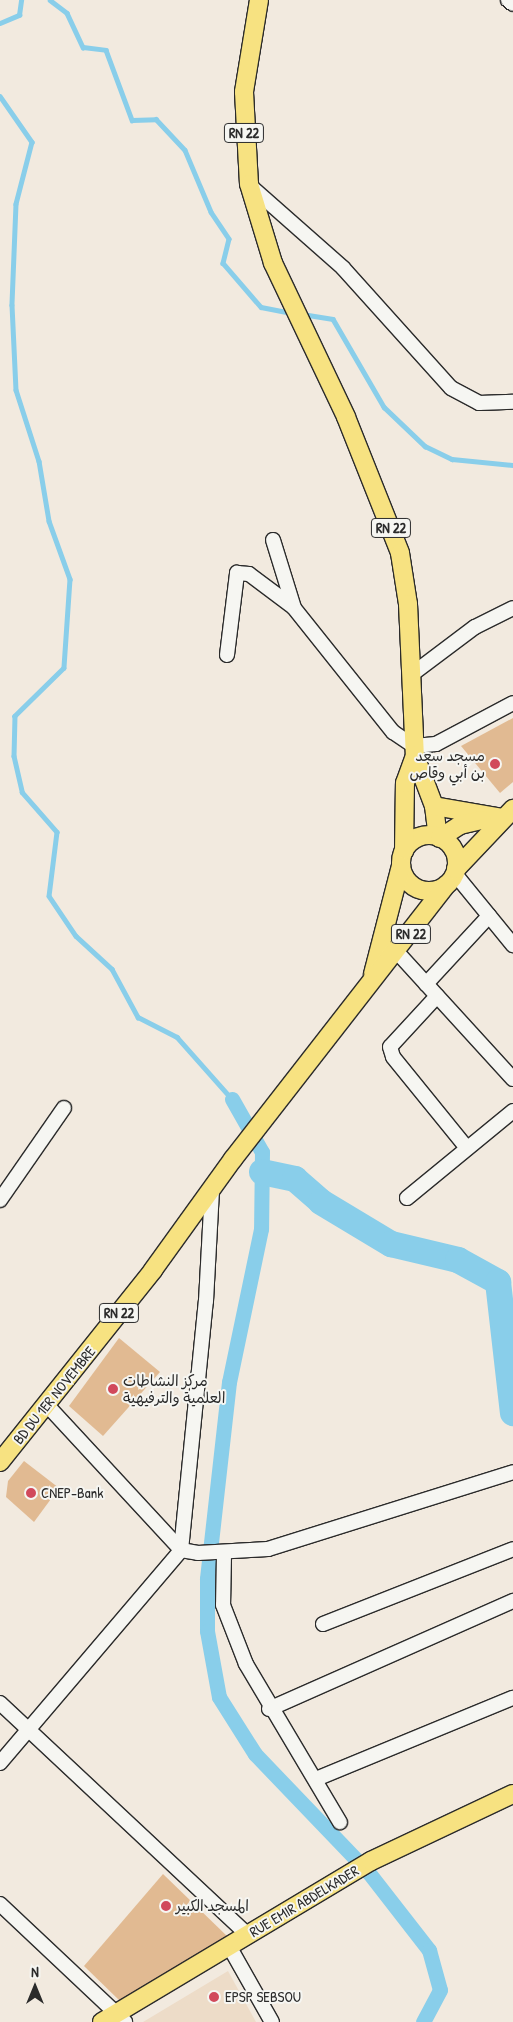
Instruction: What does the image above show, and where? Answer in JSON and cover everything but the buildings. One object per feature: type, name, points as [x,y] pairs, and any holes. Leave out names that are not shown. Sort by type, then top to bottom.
[{"type":"main road","name":"RN 22","points":[[259,0],[244,92],[249,184],[273,263],[296,318],[346,417],[400,553],[411,675],[414,751],[434,806],[439,837]]},
{"type":"main road","name":"RN 22","points":[[371,981],[403,858],[405,783],[414,751]]},
{"type":"main road","points":[[434,806],[508,817]]},
{"type":"main road","points":[[508,817],[452,876],[430,891],[414,887],[403,858],[422,836],[439,837],[473,820],[508,817]]},
{"type":"main road","points":[[439,837],[454,850],[452,876]]},
{"type":"main road","name":"RN 22","points":[[371,981],[398,952],[452,876]]},
{"type":"main road","name":"BD DU 1ER NOVEMBRE","points":[[0,1462],[371,981]]},
{"type":"main road","name":"RUE EMIR ABDELKADER","points":[[102,2022],[122,2017],[229,1946],[371,1861],[513,1794]]},
{"type":"street","points":[[508,0],[513,4]]},
{"type":"street","points":[[249,184],[343,268],[451,388],[479,403],[513,402]]},
{"type":"street","points":[[273,540],[294,608]]},
{"type":"street","points":[[227,655],[237,573],[249,574],[294,608],[371,707],[393,732],[414,751],[450,739],[513,703]]},
{"type":"street","points":[[411,675],[475,627],[513,608]]},
{"type":"street","points":[[452,876],[513,945]]},
{"type":"street","points":[[426,984],[489,916]]},
{"type":"street","points":[[398,952],[513,1079]]},
{"type":"street","points":[[437,996],[390,1047],[393,1057],[467,1148]]},
{"type":"street","points":[[0,1200],[64,1108]]},
{"type":"street","points":[[407,1198],[513,1111]]},
{"type":"street","points":[[0,1763],[181,1550],[206,1301],[212,1189]]},
{"type":"street","points":[[46,1404],[181,1550],[198,1553],[221,1555],[268,1550],[513,1473]]},
{"type":"street","points":[[323,1624],[513,1549]]},
{"type":"street","points":[[221,1555],[223,1605],[269,1709],[316,1779],[340,1822]]},
{"type":"street","points":[[269,1709],[513,1601]]},
{"type":"street","points":[[316,1779],[513,1698]]},
{"type":"street","points":[[0,1703],[248,1935]]},
{"type":"street","points":[[0,1904],[122,2017]]},
{"type":"street","points":[[229,1946],[272,2022]]},
{"type":"shaded area","name":"EPSP SEBSOU","points":[[228,1971],[256,2022],[143,2022]]},
{"type":"waterway","points":[[0,23],[19,15],[21,0]]},
{"type":"waterway","points":[[50,0],[67,13],[83,47],[106,50],[132,120],[156,119],[185,150],[211,212],[229,239],[223,263],[261,307],[292,313]]},
{"type":"waterway","points":[[0,96],[32,142],[16,204],[12,305],[16,390],[39,461],[49,521],[70,579],[64,668],[15,716],[14,756],[22,792],[57,832],[49,896],[76,936],[112,969],[138,1017],[177,1037],[232,1099]]},
{"type":"waterway","points":[[302,314],[333,319],[384,407],[425,446],[452,459],[513,465]]},
{"type":"waterway","points":[[232,1099],[262,1152],[261,1229],[229,1382],[207,1579],[207,1631],[219,1697],[255,1754],[369,1873],[429,1950],[440,1990],[423,2022]]},
{"type":"waterway","points":[[262,1172],[295,1179],[321,1202],[391,1244],[458,1260],[498,1282],[513,1413]]},
{"type":"place","name":"مسجد سعد بن أبي وقاص","points":[[495,764]]},
{"type":"place","name":"مركز النشاطات العلمية والترفيهية","points":[[113,1389]]},
{"type":"place","name":"CNEP-Bank","points":[[31,1493]]},
{"type":"place","name":"المسجد الكبير","points":[[166,1906]]},
{"type":"place","name":"EPSP SEBSOU","points":[[214,1997]]}]
